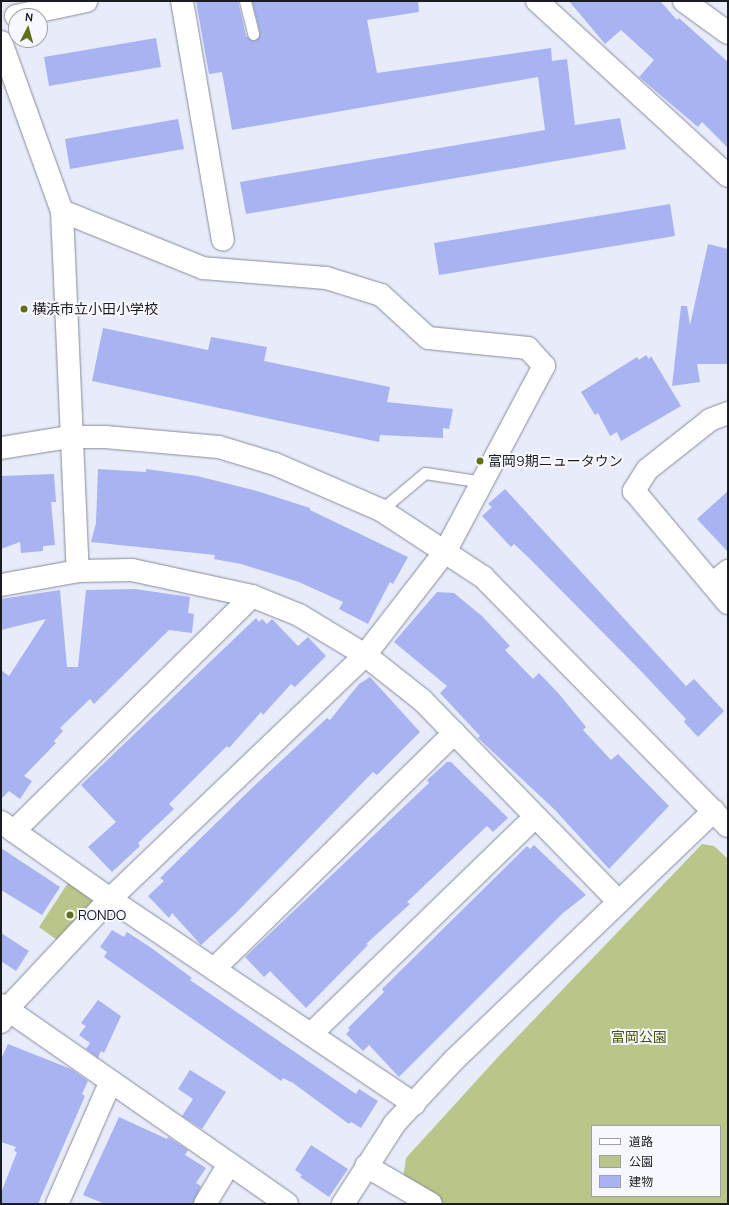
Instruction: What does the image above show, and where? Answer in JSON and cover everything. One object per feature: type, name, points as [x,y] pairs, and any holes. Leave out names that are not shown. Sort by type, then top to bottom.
[{"type":"street","points":[[48,9],[86,1]]},
{"type":"street","points":[[182,1],[223,240]]},
{"type":"street","points":[[538,1],[728,176]]},
{"type":"street","points":[[684,1],[728,33]]},
{"type":"street","points":[[1,42],[62,211],[70,437],[78,571]]},
{"type":"street","points":[[62,211],[203,268],[326,278],[381,295],[428,338],[528,348],[544,366],[445,552],[365,655],[110,899],[3,1012],[287,1204]]},
{"type":"street","points":[[728,413],[710,420],[647,470],[634,491],[720,578],[728,603]]},
{"type":"street","points":[[1,448],[70,437],[105,437],[219,447],[275,464],[381,510],[483,577],[721,818],[618,901],[454,1060],[395,1123],[343,1204]]},
{"type":"street","points":[[1,585],[78,571],[132,570],[252,596],[299,615],[365,655],[422,700],[534,818],[618,901]]},
{"type":"street","points":[[252,596],[8,827],[110,899],[414,1104]]},
{"type":"street","points":[[214,969],[454,734]]},
{"type":"street","points":[[311,1034],[534,818]]},
{"type":"street","points":[[56,1204],[110,1083]]},
{"type":"street","points":[[205,1204],[229,1164]]},
{"type":"street","points":[[366,1166],[431,1204]]},
{"type":"lane","points":[[245,1],[252,34]]},
{"type":"lane","points":[[381,510],[425,473],[483,482]]},
{"type":"green space","name":"富岡公園","points":[[702,844],[714,846],[728,859],[728,1204],[447,1204],[429,1198],[403,1179],[406,1158],[498,1057]]},
{"type":"green space","points":[[68,883],[94,900],[57,940],[39,927]]},
{"type":"building","points":[[196,1],[238,1],[246,36],[254,41],[260,33],[252,1],[418,1],[419,12],[367,20],[377,73],[551,48],[552,61],[567,59],[575,125],[620,118],[626,149],[246,214],[240,182],[545,130],[538,77],[232,130],[222,72],[209,74]]},
{"type":"building","points":[[569,1],[660,1],[677,20],[679,18],[728,62],[728,148],[702,122],[698,127],[639,77],[654,60],[621,30],[605,44]]},
{"type":"building","points":[[156,38],[161,67],[49,86],[44,57]]},
{"type":"building","points":[[178,119],[184,149],[70,169],[65,139]]},
{"type":"building","points":[[670,204],[675,236],[439,275],[434,243]]},
{"type":"building","points":[[708,244],[728,249],[728,364],[697,364],[700,382],[672,386],[681,306],[687,306],[690,325]]},
{"type":"building","points":[[103,328],[208,350],[211,337],[267,347],[264,361],[390,387],[387,402],[453,409],[449,429],[443,428],[443,438],[380,435],[379,442],[92,381]]},
{"type":"building","points":[[646,355],[649,359],[651,356],[681,406],[621,441],[617,432],[610,436],[598,413],[595,415],[581,392],[637,357],[639,360]]},
{"type":"building","points":[[98,469],[146,472],[146,469],[197,476],[257,491],[310,508],[310,510],[408,557],[393,584],[390,582],[368,624],[339,609],[343,602],[299,582],[241,564],[214,559],[215,555],[91,542],[96,523]]},
{"type":"building","points":[[54,474],[56,502],[51,502],[55,545],[43,546],[43,551],[21,553],[20,542],[1,549],[1,476]]},
{"type":"building","points":[[505,489],[686,686],[694,679],[724,711],[698,737],[684,722],[686,719],[640,670],[529,558],[514,544],[511,547],[482,516],[492,507],[488,504]]},
{"type":"building","points":[[728,491],[728,552],[697,519]]},
{"type":"building","points":[[135,589],[190,597],[188,613],[194,614],[192,633],[169,630],[94,704],[90,699],[60,728],[63,731],[54,741],[56,743],[24,776],[32,781],[20,799],[9,791],[1,799],[1,670],[9,676],[46,619],[1,630],[1,599],[60,590],[67,667],[78,667],[86,590]]},
{"type":"building","points":[[437,592],[454,593],[482,616],[510,646],[505,650],[533,679],[539,673],[559,694],[586,727],[583,730],[611,760],[618,754],[669,806],[609,869],[555,810],[478,738],[480,736],[440,693],[447,686],[394,642]]},
{"type":"building","points":[[256,618],[259,622],[262,619],[267,624],[272,619],[298,646],[308,637],[326,656],[295,687],[291,684],[263,715],[261,712],[229,748],[227,746],[169,804],[174,809],[138,843],[140,846],[112,872],[88,847],[116,822],[81,785]]},
{"type":"building","points":[[370,677],[420,732],[377,775],[373,772],[235,914],[201,945],[172,913],[169,918],[148,896],[164,881],[160,878],[253,787],[327,718],[330,720],[359,684]]},
{"type":"building","points":[[447,762],[451,762],[508,818],[493,832],[487,826],[407,902],[410,904],[366,944],[368,945],[306,1008],[270,971],[264,977],[245,957],[429,783],[427,780]]},
{"type":"building","points":[[534,845],[586,895],[563,913],[399,1077],[369,1045],[363,1051],[346,1034],[350,1030],[348,1028],[384,992],[382,989],[527,846],[530,849]]},
{"type":"building","points":[[1,848],[60,887],[42,915],[1,890]]},
{"type":"building","points":[[112,930],[124,937],[127,932],[192,978],[190,980],[356,1094],[359,1089],[378,1101],[361,1128],[351,1122],[349,1124],[293,1083],[283,1078],[281,1081],[104,957],[107,952],[100,947]]},
{"type":"building","points":[[1,933],[29,951],[16,971],[1,961]]},
{"type":"building","points":[[98,1000],[121,1016],[104,1053],[101,1051],[98,1058],[86,1049],[90,1043],[79,1035],[86,1026],[81,1023]]},
{"type":"building","points":[[8,1044],[71,1069],[88,1081],[82,1094],[85,1096],[38,1204],[1,1204],[1,1193],[17,1152],[14,1151],[16,1147],[1,1142],[1,1059]]},
{"type":"building","points":[[190,1070],[226,1092],[202,1129],[182,1116],[193,1099],[178,1089]]},
{"type":"building","points":[[119,1117],[167,1139],[168,1137],[188,1150],[185,1155],[206,1168],[196,1183],[201,1186],[193,1204],[105,1204],[83,1195]]},
{"type":"building","points":[[311,1145],[348,1169],[329,1197],[300,1177],[302,1175],[295,1170]]},
{"type":"place","name":"横浜市立小田小学校","points":[[24,309]]},
{"type":"place","name":"富岡9期ニュータウン","points":[[480,461]]},
{"type":"place","name":"RONDO","points":[[70,915]]}]
